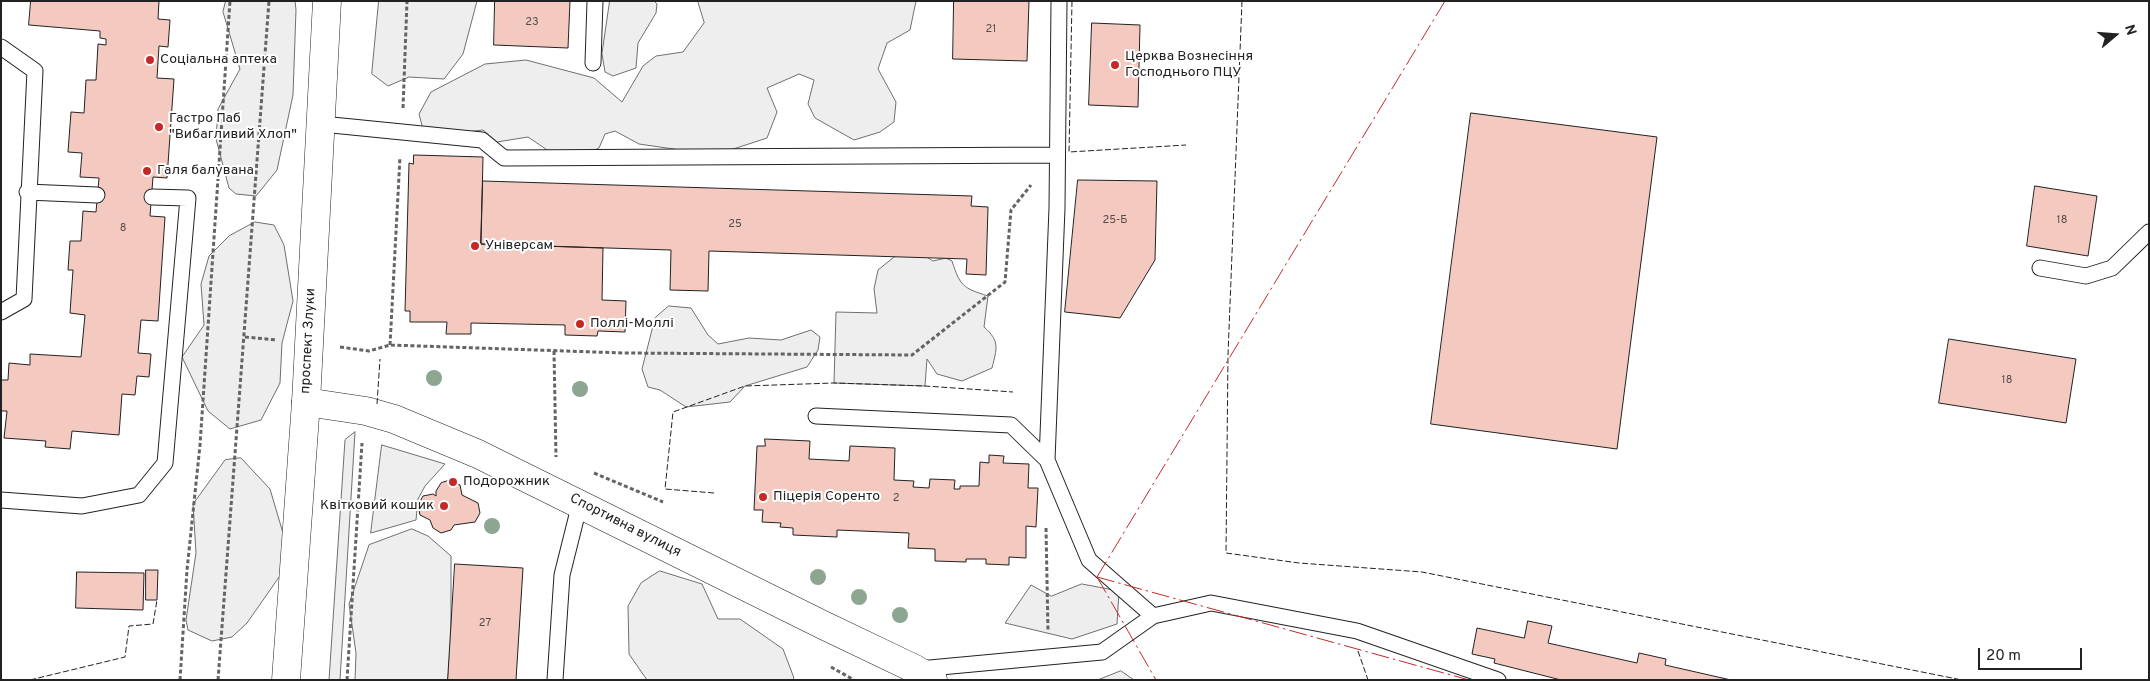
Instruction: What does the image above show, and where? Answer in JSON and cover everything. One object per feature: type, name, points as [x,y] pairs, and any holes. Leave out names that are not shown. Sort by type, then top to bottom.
[{"type":"main road","name":"проспект Злуки","points":[[286,680],[306,402],[327,1]]},
{"type":"main road","name":"Спортивна вулиця","points":[[306,402],[366,411],[394,419],[478,454],[924,674]]},
{"type":"lane","points":[[594,62],[595,1]]},
{"type":"lane","points":[[1047,460],[1057,155],[1059,1]]},
{"type":"lane","points":[[1,47],[35,71],[27,192],[24,299],[1,312]]},
{"type":"lane","points":[[322,124],[482,140],[504,158],[1057,155]]},
{"type":"lane","points":[[27,192],[97,195]]},
{"type":"lane","points":[[1,500],[82,506],[140,495],[165,463],[188,198],[152,197]]},
{"type":"lane","points":[[2040,268],[2086,276],[2112,268],[2149,232]]},
{"type":"lane","points":[[816,416],[1011,424],[1047,460],[1089,560],[1153,616]]},
{"type":"lane","points":[[555,680],[562,575],[580,504]]},
{"type":"lane","points":[[924,674],[1049,656],[1102,652],[1153,616],[1211,603],[1357,630],[1498,680]]},
{"type":"path","points":[[180,680],[187,570],[200,445],[230,1]]},
{"type":"path","points":[[218,680],[269,1]]},
{"type":"path","points":[[390,345],[402,133],[407,1]]},
{"type":"path","points":[[369,351],[390,345],[554,351],[912,356],[1005,282],[1011,210],[1057,155]]},
{"type":"path","points":[[554,351],[556,458],[558,464]]},
{"type":"path","points":[[347,680],[363,434]]},
{"type":"path","points":[[592,472],[663,502]]},
{"type":"path","points":[[1046,519],[1046,588],[1049,656]]},
{"type":"shaded area","points":[[226,1],[295,1],[293,95],[277,170],[256,196],[236,194],[229,188],[216,139],[218,109],[240,69],[223,12]]},
{"type":"shaded area","points":[[379,1],[477,1],[463,54],[444,79],[409,77],[388,86],[372,74]]},
{"type":"shaded area","points":[[610,1],[654,1],[657,4],[656,13],[638,43],[636,68],[613,76],[605,72],[602,54]]},
{"type":"shaded area","points":[[698,1],[916,1],[910,30],[887,43],[878,69],[896,102],[894,122],[880,132],[854,140],[815,118],[808,104],[814,80],[799,74],[767,88],[777,112],[767,138],[715,155],[639,144],[615,131],[605,134],[599,148],[575,159],[556,156],[528,137],[497,142],[483,130],[425,137],[419,114],[431,92],[485,64],[526,60],[594,78],[622,102],[643,66],[656,56],[683,52],[704,23]]},
{"type":"shaded area","points":[[255,222],[274,225],[284,245],[293,301],[282,343],[280,383],[261,420],[230,429],[208,411],[182,357],[204,325],[201,284],[209,256],[229,236]]},
{"type":"shaded area","points":[[918,251],[933,261],[946,258],[952,261],[957,276],[964,285],[973,291],[988,296],[984,327],[993,337],[996,345],[992,368],[962,381],[937,374],[927,359],[925,386],[834,383],[836,312],[877,313],[874,289],[878,270],[899,253]]},
{"type":"shaded area","points":[[669,306],[691,308],[708,335],[718,344],[749,338],[781,340],[811,330],[820,337],[818,350],[807,367],[745,386],[730,402],[686,407],[660,390],[648,387],[642,369],[655,318]]},
{"type":"shaded area","points":[[355,432],[340,680],[329,680],[345,440]]},
{"type":"shaded area","points":[[382,445],[445,464],[425,486],[418,499],[416,520],[371,533]]},
{"type":"shaded area","points":[[241,458],[270,489],[288,550],[284,570],[247,623],[232,637],[212,641],[188,630],[186,620],[196,553],[193,504],[225,460]]},
{"type":"shaded area","points":[[412,529],[428,536],[451,556],[451,640],[448,680],[355,680],[356,653],[349,604],[369,545]]},
{"type":"shaded area","points":[[660,571],[702,584],[718,619],[740,619],[783,649],[794,678],[792,680],[647,680],[629,654],[628,606],[641,583]]},
{"type":"shaded area","points":[[1082,584],[1119,591],[1117,624],[1072,639],[1005,623],[1031,585],[1051,596]]},
{"type":"shaded area","points":[[1121,671],[1134,680],[1098,680]]},
{"type":"building","points":[[31,1],[159,1],[158,19],[170,20],[168,47],[159,46],[157,78],[174,79],[167,178],[153,177],[150,216],[165,217],[158,321],[141,320],[138,353],[151,354],[149,377],[137,376],[135,395],[122,394],[119,435],[72,431],[70,449],[45,447],[46,441],[4,438],[7,411],[1,411],[1,380],[8,380],[9,363],[30,365],[30,354],[81,357],[85,315],[70,313],[73,270],[68,270],[70,241],[81,241],[83,211],[96,212],[99,178],[80,177],[82,153],[68,152],[71,112],[84,113],[86,80],[96,80],[98,44],[106,45],[106,39],[100,38],[100,31],[29,25]]},
{"type":"building","points":[[495,1],[570,1],[568,48],[494,45]]},
{"type":"building","points":[[954,1],[1029,1],[1027,61],[953,59]]},
{"type":"building","name":"Церква Вознесіння Господнього ПЦУ","points":[[1092,23],[1140,25],[1138,107],[1089,105]]},
{"type":"building","points":[[1471,113],[1657,137],[1617,449],[1431,424]]},
{"type":"building","name":"Універсам","points":[[414,155],[483,157],[481,244],[603,248],[602,300],[626,301],[625,332],[598,331],[597,336],[565,335],[565,325],[471,323],[471,334],[446,334],[447,322],[410,322],[410,311],[405,311],[409,163],[413,164]]},
{"type":"building","points":[[1078,180],[1157,181],[1155,260],[1120,318],[1065,312]]},
{"type":"building","points":[[483,181],[972,196],[971,206],[988,207],[986,275],[966,274],[967,259],[709,251],[708,291],[670,290],[671,250],[481,244]]},
{"type":"building","points":[[2035,186],[2097,196],[2088,256],[2027,246]]},
{"type":"building","points":[[1949,339],[2076,359],[2066,423],[1939,403]]},
{"type":"building","points":[[765,439],[810,441],[809,459],[849,461],[850,446],[895,448],[894,480],[914,481],[913,487],[929,488],[930,479],[955,480],[954,489],[960,489],[960,486],[979,486],[980,462],[989,463],[989,455],[1004,456],[1003,463],[1029,464],[1028,488],[1038,488],[1036,527],[1026,526],[1026,558],[1009,557],[1009,565],[986,564],[986,559],[966,559],[966,562],[935,561],[935,549],[908,548],[909,533],[837,530],[837,537],[793,535],[793,528],[780,527],[781,523],[762,522],[763,510],[754,510],[757,446],[765,446]]},
{"type":"building","points":[[451,480],[460,485],[462,495],[478,503],[480,513],[475,522],[454,525],[451,530],[441,533],[433,528],[430,520],[420,515],[418,505],[423,496],[433,494],[436,496],[436,491],[441,483]]},
{"type":"building","points":[[455,564],[523,568],[516,680],[448,680]]},
{"type":"building","points":[[146,570],[158,570],[157,600],[146,600]]},
{"type":"building","points":[[77,572],[144,573],[143,610],[76,608]]},
{"type":"building","points":[[1528,621],[1552,626],[1548,643],[1637,663],[1639,653],[1666,659],[1665,665],[1731,680],[1561,680],[1494,663],[1495,659],[1472,654],[1477,628],[1524,638]]},
{"type":"fence","points":[[1072,1],[1069,152],[1186,145]]},
{"type":"fence","points":[[1242,1],[1228,355],[1226,553],[1299,563],[1422,572],[1962,680]]},
{"type":"fence","points":[[377,404],[380,359]]},
{"type":"fence","points":[[714,493],[665,489],[673,412],[745,386],[834,383],[925,386],[1013,392]]},
{"type":"fence","points":[[30,680],[125,657],[129,626],[153,624],[157,600]]},
{"type":"fence","points":[[1358,651],[1368,680]]},
{"type":"power","points":[[1097,577],[1445,1]]},
{"type":"power","points":[[1097,577],[1469,680]]},
{"type":"power","points":[[1097,577],[1156,680]]},
{"type":"place","name":"Соціальна аптека","points":[[150,60]]},
{"type":"place","name":"Церква Вознесіння Господнього ПЦУ","points":[[1115,65]]},
{"type":"place","name":"Гастро Паб \"Вибагливий Хлоп\"","points":[[159,127]]},
{"type":"place","name":"Галя балувана","points":[[147,171]]},
{"type":"place","name":"Універсам","points":[[475,246]]},
{"type":"place","name":"Поллі-Моллі","points":[[580,324]]},
{"type":"place","name":"Подорожник","points":[[453,482]]},
{"type":"place","name":"Піцерія Соренто","points":[[763,497]]},
{"type":"place","name":"Квітковий кошик","points":[[444,506]]}]
